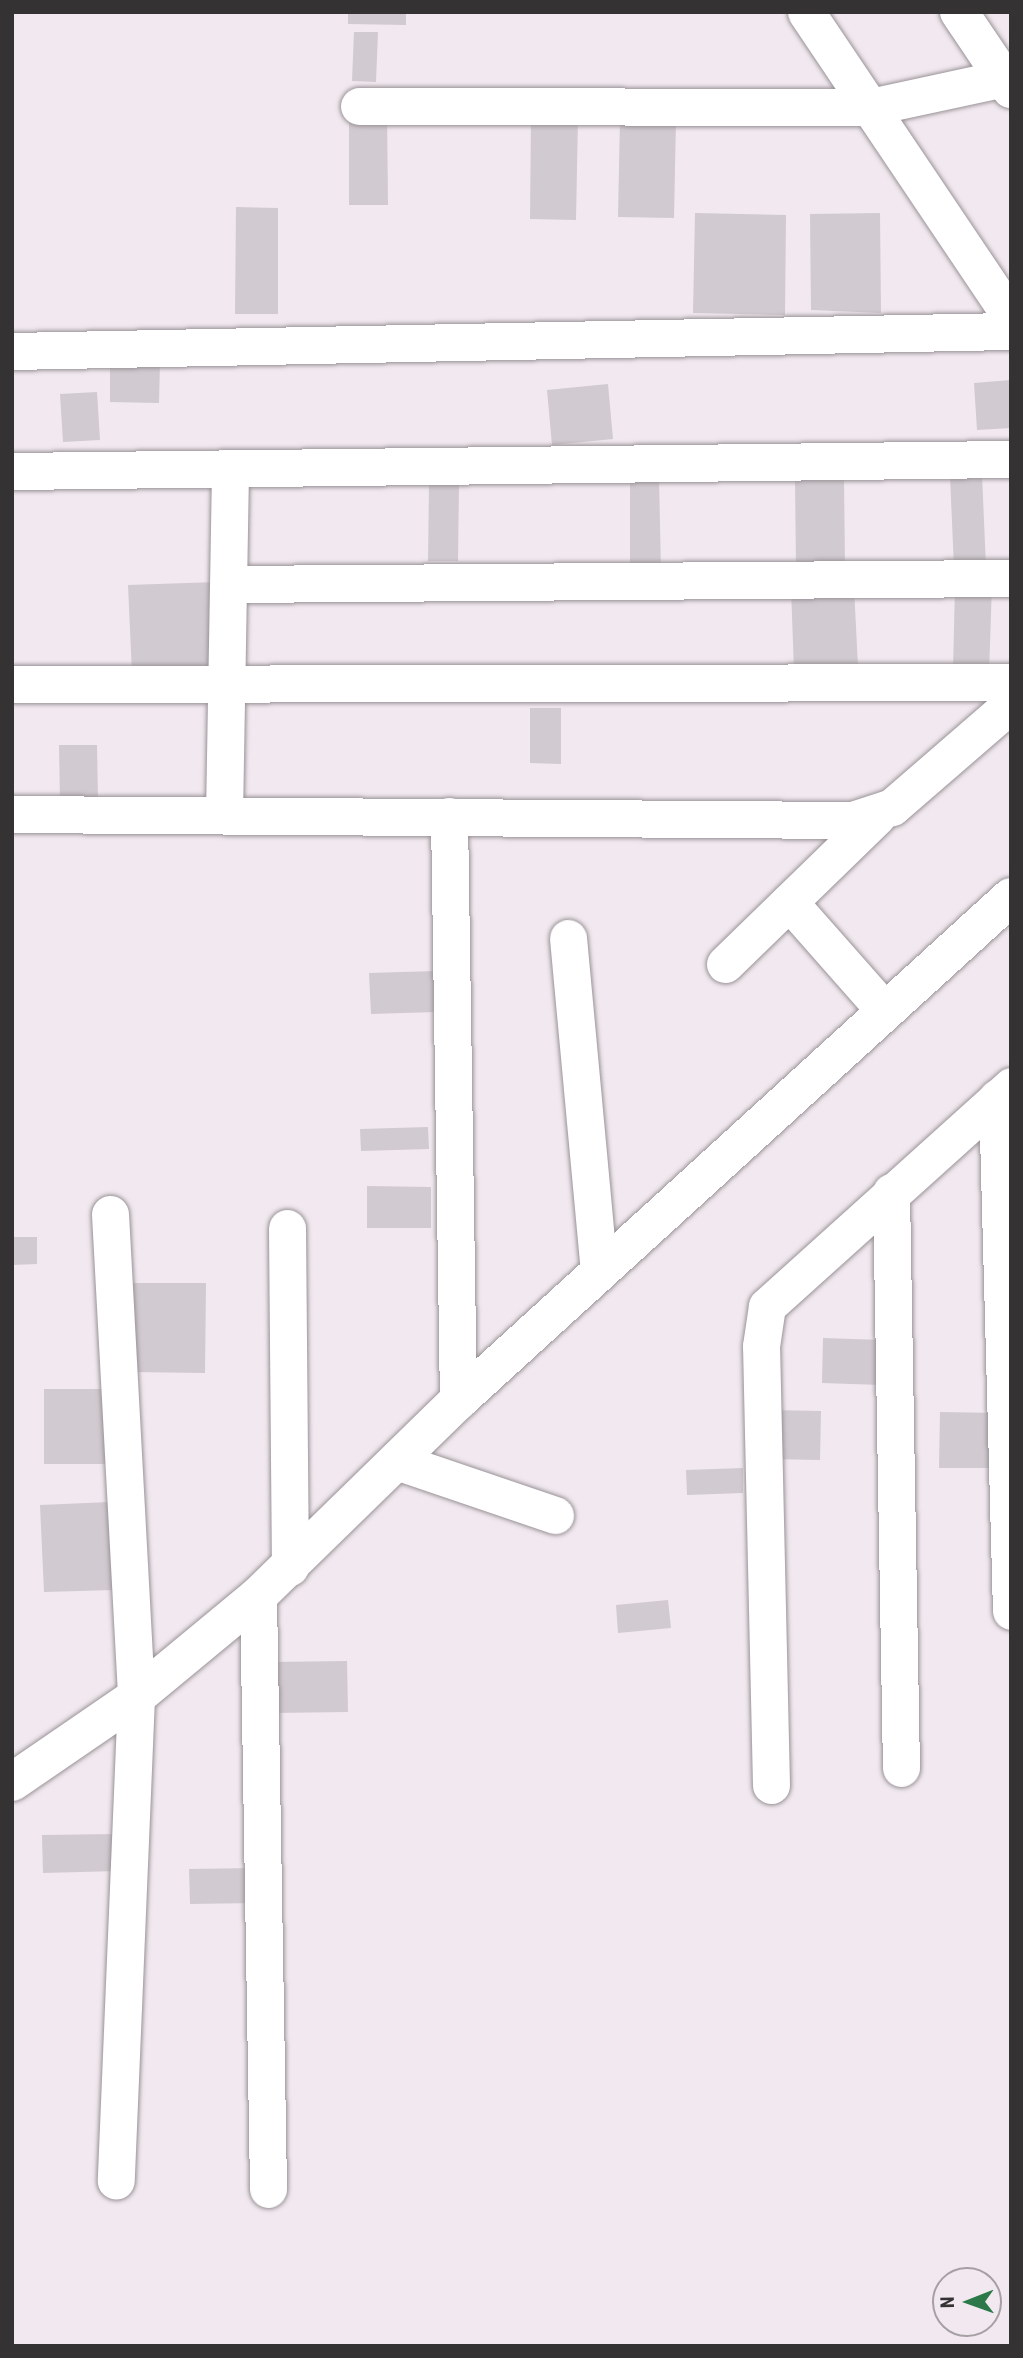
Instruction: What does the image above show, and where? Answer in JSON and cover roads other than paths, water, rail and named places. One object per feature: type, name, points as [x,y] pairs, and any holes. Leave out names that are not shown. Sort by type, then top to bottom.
[{"type":"street","points":[[806,12],[1011,317]]},
{"type":"street","points":[[359,106],[870,107],[1007,83],[959,12]]},
{"type":"street","points":[[12,351],[1011,331]]},
{"type":"street","points":[[12,471],[1011,458]]},
{"type":"street","points":[[224,815],[230,468]]},
{"type":"street","points":[[229,584],[1011,578]]},
{"type":"street","points":[[12,684],[1011,682]]},
{"type":"street","points":[[725,964],[877,816],[1011,704]]},
{"type":"street","points":[[12,814],[877,816]]},
{"type":"street","points":[[449,816],[458,1401]]},
{"type":"street","points":[[12,1782],[136,1697],[258,1597],[458,1401],[1011,897]]},
{"type":"street","points":[[789,902],[885,1011]]},
{"type":"street","points":[[568,938],[599,1272]]},
{"type":"street","points":[[771,1785],[762,1325],[777,1295],[1004,1092]]},
{"type":"street","points":[[1004,1092],[1011,1611]]},
{"type":"street","points":[[891,1192],[901,1768]]},
{"type":"street","points":[[110,1213],[136,1697],[116,2181]]},
{"type":"street","points":[[287,1228],[289,1567]]},
{"type":"street","points":[[396,1461],[555,1515]]},
{"type":"street","points":[[258,1597],[268,2189]]}]
